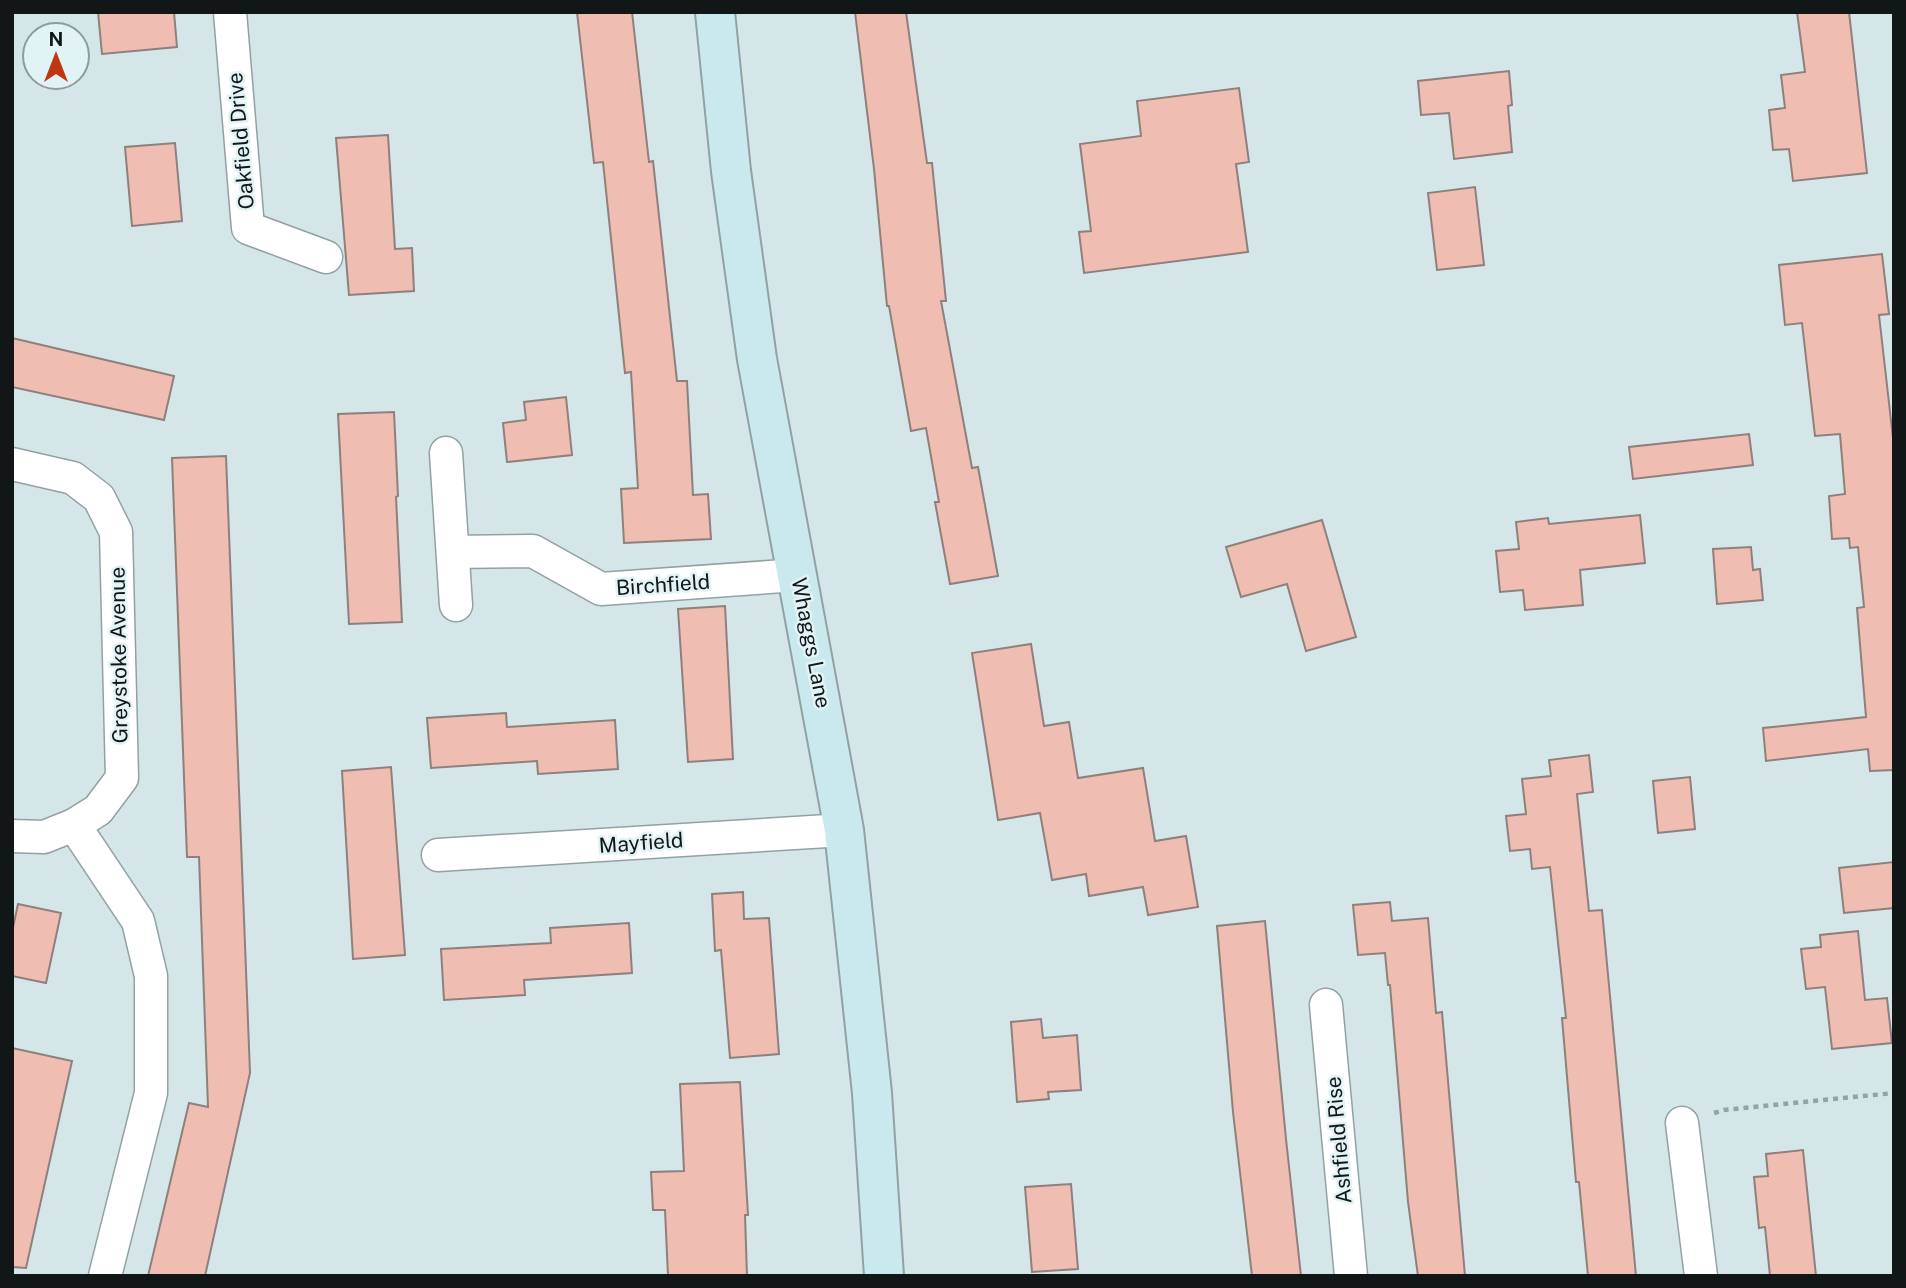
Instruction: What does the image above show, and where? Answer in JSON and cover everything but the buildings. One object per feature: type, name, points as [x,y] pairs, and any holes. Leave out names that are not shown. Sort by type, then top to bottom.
[{"type":"main road","name":"Whaggs Lane","points":[[715,12],[731,171],[757,359],[844,830],[872,1093],[884,1276]]},
{"type":"street","name":"Oakfield Drive","points":[[230,12],[248,228],[326,257]]},
{"type":"street","points":[[446,453],[456,605]]},
{"type":"street","name":"Greystoke Avenue","points":[[12,464],[73,478],[99,498],[116,531],[122,778],[98,810],[74,825],[44,837],[12,836]]},
{"type":"street","name":"Birchfield","points":[[453,552],[533,551],[601,589],[798,575]]},
{"type":"street","points":[[74,825],[138,921],[151,976],[151,1093],[105,1276]]},
{"type":"street","name":"Mayfield","points":[[438,855],[844,830]]},
{"type":"street","name":"Ashfield Rise","points":[[1326,1005],[1351,1276]]},
{"type":"street","points":[[1682,1123],[1700,1276]]},
{"type":"path","points":[[1682,1123],[1724,1110],[1894,1093]]}]
